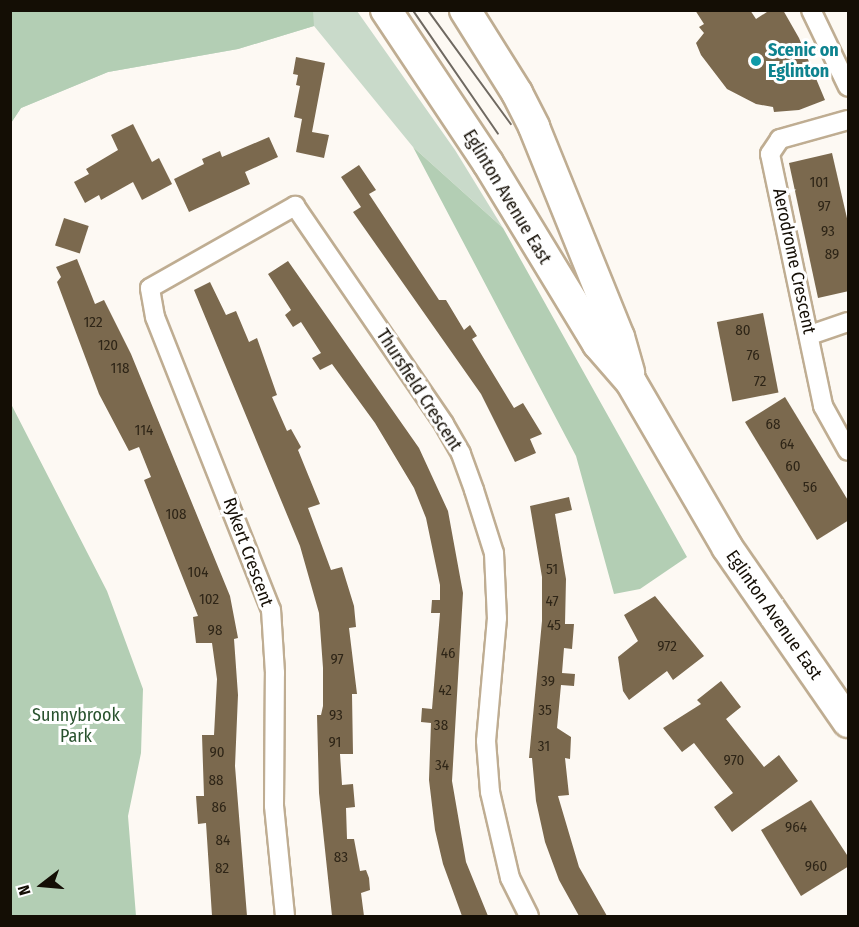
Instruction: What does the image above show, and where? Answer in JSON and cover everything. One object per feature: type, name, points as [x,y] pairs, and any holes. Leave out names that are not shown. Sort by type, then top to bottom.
[{"type":"main road","name":"Eglinton Avenue East","points":[[386,10],[481,153],[598,344],[631,382],[727,547],[849,722]]},
{"type":"main road","name":"Eglinton Avenue East","points":[[465,10],[517,93],[534,127],[619,337],[631,382]]},
{"type":"street","points":[[811,10],[849,87]]},
{"type":"street","name":"Aerodrome Crescent","points":[[849,120],[780,139],[770,154],[823,405],[849,451]]},
{"type":"street","name":"Thursfield Crescent","points":[[225,243],[295,206],[461,454],[494,553],[497,618],[486,741],[490,792],[510,878],[529,916]]},
{"type":"street","name":"Rykert Crescent","points":[[225,243],[150,288],[155,317],[271,610],[275,673],[274,806],[285,916]]},
{"type":"street","points":[[810,335],[849,322]]},
{"type":"green space","points":[[11,10],[313,11],[314,26],[238,49],[108,72],[21,108],[11,123]]},
{"type":"green space","points":[[11,11],[357,11],[455,150],[503,228],[413,147],[314,26],[238,49],[108,72],[21,108],[11,123]]},
{"type":"green space","points":[[413,147],[503,228],[687,557],[640,589],[614,594],[576,456]]},
{"type":"green space","name":"Sunnybrook Park","points":[[10,402],[107,591],[143,689],[141,753],[128,816],[136,916],[11,916]]},
{"type":"building","name":"Scenic on Eglinton","points":[[695,10],[750,10],[756,19],[770,10],[783,10],[799,38],[825,100],[799,110],[774,112],[773,107],[756,104],[727,89],[701,55],[696,43],[704,33],[699,27],[704,24]]},
{"type":"building","points":[[296,57],[325,63],[312,132],[329,135],[324,158],[296,152],[302,119],[294,117],[300,86],[296,85],[298,75],[293,74]]},
{"type":"building","points":[[133,124],[152,162],[159,158],[172,184],[142,200],[133,182],[101,200],[99,195],[85,203],[74,182],[89,174],[86,169],[118,150],[111,135]]},
{"type":"building","points":[[269,137],[278,157],[245,172],[250,184],[189,212],[174,179],[204,164],[202,159],[220,151],[222,157]]},
{"type":"building","points":[[832,153],[849,227],[849,291],[818,298],[789,163]]},
{"type":"building","points":[[359,165],[376,190],[369,194],[439,300],[446,300],[464,330],[470,325],[477,336],[472,339],[514,408],[523,403],[542,434],[530,439],[536,453],[515,462],[481,394],[353,212],[361,207],[341,177]]},
{"type":"building","points":[[64,218],[89,226],[80,254],[55,246]]},
{"type":"building","points":[[77,259],[95,304],[104,300],[131,354],[230,596],[238,638],[234,639],[238,695],[235,766],[247,916],[212,916],[206,823],[198,824],[196,796],[204,796],[202,735],[214,735],[217,679],[212,643],[196,643],[193,617],[198,616],[144,480],[151,477],[139,447],[129,451],[99,394],[57,282],[61,277],[56,267]]},
{"type":"building","points":[[288,261],[419,448],[448,511],[463,593],[452,781],[466,862],[488,916],[462,916],[443,864],[435,830],[429,780],[431,723],[421,722],[422,708],[432,709],[440,613],[431,613],[432,600],[440,600],[440,585],[426,518],[414,488],[375,423],[332,364],[320,370],[312,358],[321,353],[301,322],[293,327],[285,315],[291,310],[268,274]]},
{"type":"building","points":[[210,282],[226,315],[236,311],[249,342],[257,338],[277,395],[272,397],[287,431],[291,429],[301,447],[298,450],[320,504],[308,508],[331,570],[342,567],[354,606],[356,627],[349,628],[357,694],[352,694],[353,754],[340,754],[342,785],[353,784],[355,807],[346,808],[347,839],[354,839],[360,871],[366,870],[369,878],[370,890],[361,893],[364,916],[332,916],[319,793],[317,715],[321,715],[323,706],[323,668],[319,613],[300,546],[194,290]]},
{"type":"building","points":[[763,313],[778,393],[732,401],[717,322]]},
{"type":"building","points":[[785,397],[849,502],[849,520],[817,540],[745,422]]},
{"type":"building","points":[[569,497],[572,510],[555,514],[566,579],[565,624],[574,624],[572,649],[564,648],[562,673],[575,674],[574,686],[561,685],[557,728],[571,737],[570,759],[565,758],[569,795],[558,796],[579,867],[607,916],[579,916],[559,880],[545,842],[536,801],[532,758],[529,758],[542,621],[542,577],[530,506]]},
{"type":"building","points":[[655,596],[704,656],[673,680],[667,671],[629,700],[623,691],[618,657],[638,641],[624,615]]},
{"type":"building","points":[[721,681],[741,707],[726,719],[764,767],[779,755],[798,781],[732,832],[714,807],[733,793],[694,743],[682,752],[663,728],[701,704],[697,700]]},
{"type":"building","points":[[811,800],[849,858],[849,866],[801,896],[761,830]]},
{"type":"tram line","points":[[413,10],[498,133]]},
{"type":"tram line","points":[[428,10],[511,124]]},
{"type":"place","name":"Scenic on Eglinton","points":[[756,61]]}]
